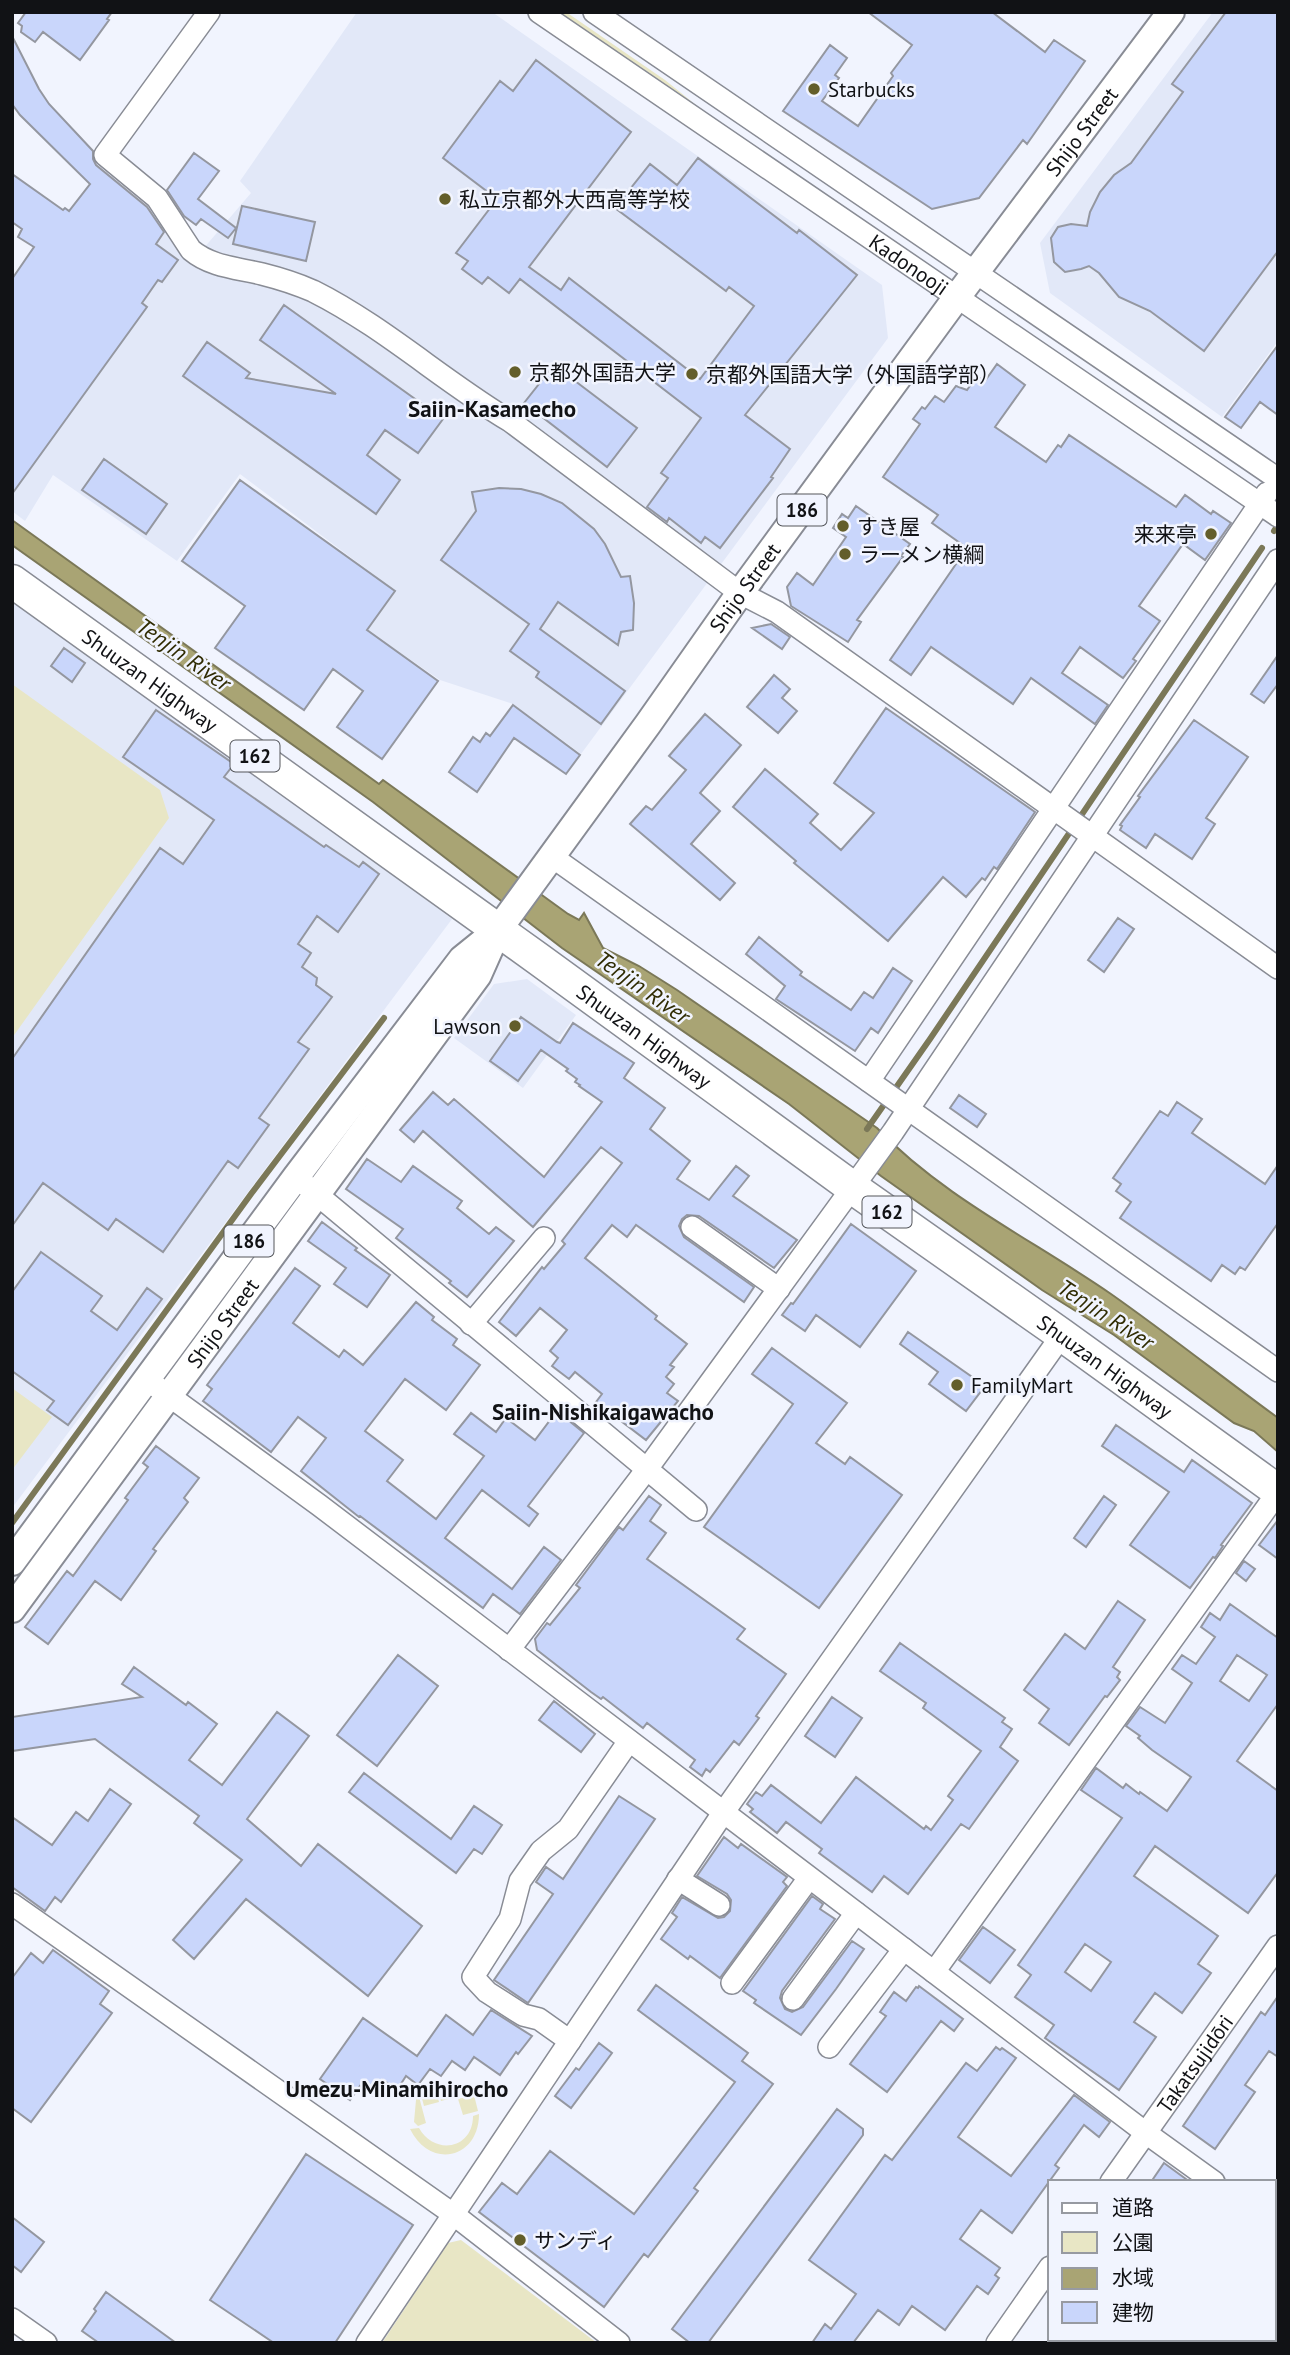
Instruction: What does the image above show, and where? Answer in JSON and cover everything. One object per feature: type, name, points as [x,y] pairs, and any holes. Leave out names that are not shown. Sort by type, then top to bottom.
[{"type":"highway","name":"Shuuzan Highway","points":[[12,581],[504,922],[859,1179],[1062,1335],[1278,1492]]},
{"type":"main road","name":"Shijo Street","points":[[12,1609],[479,972],[504,922],[740,593],[1171,12]]},
{"type":"main road","name":"Shijo Street","points":[[12,1562],[296,1177],[462,959],[504,922]]},
{"type":"street","points":[[209,12],[105,155],[157,198],[191,250],[215,264],[264,274],[310,290],[365,321],[510,421],[740,593],[777,612],[1278,968]]},
{"type":"street","name":"Kadonooji","points":[[539,12],[1269,510]]},
{"type":"street","name":"Kadonooji","points":[[594,12],[1277,478]]},
{"type":"street","points":[[1130,415],[1147,390]]},
{"type":"street","points":[[873,1084],[1054,808],[1269,510],[1277,478]]},
{"type":"street","points":[[509,1650],[647,1469],[893,1132],[904,1107],[1092,836],[1278,560]]},
{"type":"street","points":[[551,856],[1278,1371]]},
{"type":"street","points":[[296,1177],[696,1510]]},
{"type":"street","points":[[692,1227],[779,1289]]},
{"type":"street","points":[[471,1324],[544,1238]]},
{"type":"street","points":[[367,2343],[723,1812],[1062,1335]]},
{"type":"street","points":[[146,1379],[319,1505],[1211,2180]]},
{"type":"street","points":[[934,1972],[1278,1492]]},
{"type":"street","points":[[570,2041],[539,2019],[523,2015],[487,1992],[474,1977],[510,1919],[520,1881],[541,1851],[568,1829],[629,1741]]},
{"type":"street","points":[[732,1983],[809,1878]]},
{"type":"street","points":[[678,1879],[719,1905]]},
{"type":"street","points":[[12,1904],[453,2214],[619,2343]]},
{"type":"street","points":[[793,1999],[856,1913]]},
{"type":"street","name":"Takatsujidōri","points":[[1112,2180],[1278,1946]]},
{"type":"street","points":[[829,2047],[904,1949]]},
{"type":"street","points":[[996,2343],[1048,2270]]},
{"type":"street","points":[[12,2319],[46,2343]]},
{"type":"shaded area","name":"京都外国語大学","points":[[357,12],[492,12],[882,285],[888,338],[581,754],[513,704],[440,680],[367,630],[394,590],[240,474],[177,561],[53,475],[25,521],[12,511],[12,396],[152,200],[203,249],[251,193],[240,181]]},
{"type":"shaded area","points":[[1213,12],[1278,12],[1278,341],[1222,417],[1050,293],[1040,243]]},
{"type":"shaded area","points":[[12,599],[452,919],[12,1508]]},
{"type":"shaded area","name":"Lawson","points":[[527,979],[576,1015],[523,1088],[454,1038],[494,984]]},
{"type":"green space","points":[[552,12],[566,12],[665,80],[765,161]]},
{"type":"green space","points":[[12,684],[160,790],[169,818],[12,1038]]},
{"type":"green space","points":[[12,1388],[52,1417],[12,1470]]},
{"type":"green space","points":[[452,2082],[456,2097],[441,2101],[437,2086]]},
{"type":"green space","points":[[435,2087],[439,2102],[424,2106],[420,2091]]},
{"type":"green space","points":[[417,2089],[426,2123],[418,2126],[414,2122]]},
{"type":"green space","points":[[474,2095],[478,2111],[463,2115],[458,2099]]},
{"type":"green space","points":[[479,2114],[477,2129],[471,2141],[452,2154],[429,2150],[410,2129],[419,2128],[434,2143],[452,2145],[467,2136],[473,2116]]},
{"type":"green space","points":[[461,2240],[597,2343],[382,2343],[448,2243]]},
{"type":"water","name":"Tenjin River","points":[[12,520],[379,784],[383,780],[568,914],[579,920],[584,913],[603,948],[639,966],[677,990],[877,1128],[903,1153],[959,1197],[1081,1274],[1153,1324],[1278,1418],[1278,1452],[1254,1431],[1234,1423],[1114,1335],[1042,1290],[881,1176],[789,1104],[562,948],[373,802],[12,545]]},
{"type":"building","points":[[26,12],[112,12],[80,60],[43,32],[35,42],[21,32],[22,26],[18,23]]},
{"type":"building","points":[[868,12],[992,12],[1045,52],[1054,40],[1085,61],[1027,144],[1023,140],[979,198],[932,209],[783,111],[830,45],[847,58],[835,75],[839,78],[822,101],[858,126],[912,45]]},
{"type":"building","points":[[1226,12],[1278,12],[1278,251],[1204,351],[1150,311],[1119,297],[1099,273],[1089,266],[1065,272],[1054,262],[1051,238],[1058,227],[1071,224],[1087,226],[1090,212],[1100,192],[1114,175],[1131,163],[1183,92],[1172,84]]},
{"type":"building","points":[[12,36],[49,104],[93,151],[96,165],[147,207],[164,232],[156,244],[178,260],[162,282],[158,280],[142,303],[147,307],[12,494],[12,279],[34,247],[18,237],[22,229],[12,222],[12,174],[63,210],[65,208],[69,211],[90,184],[12,104]]},
{"type":"building","points":[[536,60],[631,132],[529,267],[561,290],[569,278],[700,379],[754,306],[729,287],[726,291],[615,208],[650,164],[677,185],[698,158],[857,275],[745,415],[790,449],[771,477],[773,478],[720,548],[705,537],[701,543],[669,518],[667,522],[647,507],[668,478],[661,473],[701,418],[520,279],[509,293],[488,277],[482,284],[462,269],[468,261],[456,253],[497,199],[443,158],[500,81],[513,91]]},
{"type":"building","points":[[194,153],[219,171],[198,199],[236,228],[228,238],[201,219],[196,225],[184,216],[167,190]]},
{"type":"building","points":[[242,206],[315,222],[306,261],[233,244]]},
{"type":"building","points":[[284,305],[443,419],[418,453],[385,430],[367,455],[400,480],[376,514],[183,376],[207,342],[250,373],[246,378],[336,394],[260,340]]},
{"type":"building","points":[[1278,345],[1278,415],[1260,402],[1241,428],[1225,417]]},
{"type":"building","points":[[997,364],[1025,385],[995,427],[1046,462],[1069,435],[1176,507],[1185,495],[1211,514],[1213,511],[1231,523],[1205,560],[1183,544],[1139,606],[1160,621],[1123,678],[1080,647],[1062,673],[1108,705],[1095,724],[1031,678],[1013,704],[931,647],[911,675],[890,660],[967,548],[932,523],[938,515],[883,477],[920,424],[913,419],[922,407],[925,409],[935,396],[944,402],[956,386],[967,390],[977,376],[985,381]]},
{"type":"building","points":[[554,365],[637,428],[607,467],[524,403]]},
{"type":"building","points":[[104,459],[167,504],[146,534],[82,490]]},
{"type":"building","points":[[240,480],[395,591],[367,630],[438,681],[382,759],[337,727],[363,691],[333,669],[304,710],[215,648],[245,606],[182,561]]},
{"type":"building","points":[[499,488],[521,489],[562,503],[594,529],[605,544],[621,577],[630,576],[634,603],[633,630],[621,632],[618,645],[558,602],[540,629],[625,691],[601,724],[536,677],[539,672],[510,651],[529,624],[441,560],[476,511],[472,492]]},
{"type":"building","points":[[856,506],[910,544],[857,620],[861,622],[848,642],[791,606],[787,587],[797,573],[813,585],[846,537],[833,528],[842,514],[848,518]]},
{"type":"building","points":[[771,624],[790,637],[782,649],[752,628]]},
{"type":"building","points":[[64,648],[85,663],[72,682],[51,666]]},
{"type":"building","points":[[1278,655],[1278,684],[1264,703],[1251,694]]},
{"type":"building","points":[[774,675],[790,689],[782,698],[797,711],[778,733],[747,707]]},
{"type":"building","points":[[513,705],[580,755],[566,774],[514,738],[477,792],[449,772],[473,737],[480,742],[486,733],[490,736]]},
{"type":"building","points":[[886,708],[1035,812],[997,869],[994,867],[985,880],[982,878],[966,897],[943,877],[888,941],[794,863],[796,861],[733,807],[765,769],[818,814],[810,823],[841,850],[874,813],[834,783]]},
{"type":"building","points":[[156,710],[234,764],[224,777],[324,847],[326,845],[359,867],[363,862],[379,874],[338,932],[317,916],[298,944],[311,953],[302,967],[317,978],[316,985],[332,997],[298,1042],[309,1049],[259,1118],[269,1125],[238,1168],[228,1161],[163,1252],[116,1219],[108,1230],[43,1183],[12,1226],[12,1059],[160,848],[183,864],[214,820],[123,757]]},
{"type":"building","points":[[705,714],[741,745],[700,793],[720,811],[691,844],[735,883],[720,900],[630,824],[646,806],[652,810],[686,770],[669,756]]},
{"type":"building","points":[[1194,720],[1248,757],[1206,818],[1215,824],[1192,859],[1155,834],[1146,848],[1120,830],[1120,825]]},
{"type":"building","points":[[1118,918],[1134,929],[1104,972],[1088,960]]},
{"type":"building","points":[[759,937],[802,972],[800,975],[851,1010],[864,992],[873,998],[893,968],[912,981],[878,1033],[871,1028],[855,1051],[776,999],[785,986],[746,954]]},
{"type":"building","points":[[521,1017],[560,1043],[573,1023],[634,1063],[624,1078],[665,1108],[650,1129],[690,1161],[677,1179],[709,1200],[736,1166],[749,1176],[733,1196],[797,1240],[774,1268],[699,1216],[687,1215],[682,1219],[679,1226],[684,1237],[754,1287],[744,1302],[636,1225],[627,1237],[612,1225],[585,1258],[687,1344],[670,1365],[674,1367],[666,1377],[674,1384],[667,1393],[678,1401],[646,1440],[596,1402],[602,1394],[575,1372],[569,1379],[552,1366],[558,1358],[550,1351],[567,1330],[540,1308],[516,1336],[499,1322],[542,1267],[544,1269],[565,1244],[562,1241],[622,1163],[601,1147],[533,1227],[423,1131],[414,1142],[400,1130],[433,1092],[448,1105],[454,1099],[544,1177],[602,1102],[579,1086],[575,1082],[577,1079],[566,1071],[568,1069],[541,1050],[518,1081],[490,1061]]},
{"type":"building","points":[[959,1095],[986,1114],[977,1127],[950,1108]]},
{"type":"building","points":[[1177,1102],[1202,1119],[1192,1133],[1265,1184],[1278,1165],[1278,1223],[1245,1270],[1240,1267],[1235,1274],[1222,1265],[1211,1281],[1120,1218],[1131,1202],[1116,1191],[1121,1184],[1113,1178],[1160,1111],[1168,1116]]},
{"type":"building","points":[[367,1159],[401,1182],[413,1166],[462,1201],[457,1208],[489,1234],[496,1227],[514,1241],[467,1297],[396,1238],[403,1229],[346,1189]]},
{"type":"building","points":[[322,1222],[390,1275],[367,1307],[334,1284],[346,1268],[308,1241]]},
{"type":"building","points":[[851,1224],[916,1271],[860,1347],[816,1315],[805,1331],[782,1315],[791,1303],[793,1304]]},
{"type":"building","points":[[41,1252],[102,1296],[91,1311],[117,1330],[147,1288],[162,1299],[68,1425],[47,1410],[54,1401],[12,1371],[12,1292]]},
{"type":"building","points":[[295,1268],[320,1286],[293,1323],[339,1357],[344,1350],[363,1365],[416,1302],[434,1317],[432,1320],[457,1339],[453,1345],[480,1365],[446,1410],[405,1379],[365,1431],[403,1460],[387,1481],[436,1519],[484,1456],[454,1434],[471,1413],[496,1432],[506,1418],[535,1440],[557,1411],[584,1433],[528,1506],[538,1514],[529,1526],[482,1490],[445,1538],[512,1589],[544,1547],[561,1560],[520,1614],[493,1594],[483,1608],[301,1471],[326,1438],[298,1417],[271,1452],[203,1401],[212,1389],[207,1385]]},
{"type":"building","name":"FamilyMart","points":[[908,1332],[985,1386],[966,1411],[929,1384],[938,1372],[900,1344]]},
{"type":"building","points":[[772,1348],[847,1403],[816,1443],[845,1464],[850,1457],[902,1495],[819,1608],[704,1527],[793,1404],[752,1374]]},
{"type":"building","points":[[1116,1425],[1184,1472],[1192,1460],[1252,1503],[1221,1545],[1223,1546],[1215,1558],[1213,1557],[1190,1588],[1130,1545],[1169,1492],[1102,1446]]},
{"type":"building","points":[[156,1446],[199,1478],[184,1498],[188,1502],[153,1549],[156,1551],[121,1600],[95,1581],[48,1644],[25,1627],[67,1571],[73,1576],[128,1500],[125,1498],[148,1467],[143,1463]]},
{"type":"building","points":[[649,1496],[661,1505],[650,1521],[666,1533],[647,1559],[745,1629],[737,1639],[786,1674],[739,1745],[734,1741],[710,1772],[706,1769],[702,1776],[690,1767],[695,1760],[647,1723],[643,1728],[537,1650],[535,1639],[580,1588],[576,1585],[619,1527],[623,1530]]},
{"type":"building","points":[[1104,1496],[1116,1505],[1086,1547],[1074,1538]]},
{"type":"building","points":[[1278,1520],[1278,1559],[1259,1545]]},
{"type":"building","points":[[1244,1561],[1255,1569],[1246,1581],[1236,1573]]},
{"type":"building","points":[[1118,1601],[1145,1620],[1113,1667],[1120,1672],[1117,1677],[1120,1680],[1069,1745],[1039,1723],[1049,1709],[1024,1690],[1065,1634],[1085,1649]]},
{"type":"building","points":[[1230,1604],[1278,1638],[1278,1704],[1237,1761],[1278,1791],[1278,1872],[1248,1913],[1155,1846],[1134,1876],[1218,1936],[1198,1964],[1211,1973],[1182,2013],[1155,1993],[1134,2022],[1156,2037],[1119,2090],[1045,2038],[1054,2025],[1015,1997],[1031,1975],[1018,1965],[1122,1818],[1081,1790],[1096,1768],[1123,1788],[1126,1784],[1167,1811],[1191,1777],[1152,1750],[1138,1738],[1140,1736],[1126,1726],[1140,1707],[1165,1723],[1192,1683],[1172,1669],[1182,1655],[1196,1664],[1215,1637],[1201,1627],[1210,1613],[1220,1620]],"holes":[[[1237,1655],[1267,1675],[1249,1701],[1220,1681]],[[1085,1944],[1111,1962],[1091,1991],[1065,1972]]]},
{"type":"building","points":[[900,1643],[1005,1718],[1002,1722],[1012,1729],[1000,1747],[1018,1761],[969,1829],[961,1824],[908,1894],[884,1876],[872,1892],[819,1853],[822,1849],[786,1822],[777,1833],[750,1812],[753,1809],[747,1804],[756,1792],[762,1796],[771,1785],[821,1823],[856,1777],[924,1829],[926,1826],[931,1830],[953,1800],[948,1796],[981,1751],[923,1708],[926,1703],[880,1671]]},
{"type":"building","points":[[398,1655],[438,1686],[377,1766],[337,1735]]},
{"type":"building","points":[[134,1667],[217,1724],[189,1760],[222,1785],[277,1712],[309,1736],[247,1819],[301,1866],[318,1844],[422,1926],[368,1996],[246,1899],[194,1959],[173,1940],[242,1860],[194,1823],[199,1816],[95,1739],[12,1751],[12,1717],[142,1697],[122,1684]]},
{"type":"building","points":[[832,1697],[862,1718],[835,1757],[805,1736]]},
{"type":"building","points":[[554,1701],[595,1734],[581,1752],[539,1720]]},
{"type":"building","points":[[364,1773],[451,1839],[474,1806],[502,1825],[482,1854],[474,1849],[456,1873],[349,1792]]},
{"type":"building","points":[[110,1789],[131,1804],[61,1902],[55,1897],[45,1911],[12,1887],[12,1817],[52,1845],[76,1812],[88,1821]]},
{"type":"building","points":[[619,1796],[655,1819],[528,2003],[494,1980],[553,1894],[536,1882],[546,1867],[563,1879]]},
{"type":"building","points":[[724,1837],[738,1848],[741,1844],[787,1877],[783,1882],[787,1886],[720,1978],[661,1939],[677,1917],[672,1913],[682,1897],[718,1918],[724,1917],[730,1911],[731,1900],[727,1894],[697,1876]]},
{"type":"building","points":[[812,1896],[823,1904],[820,1909],[835,1919],[782,1991],[780,1998],[785,2009],[792,2012],[803,2007],[852,1941],[864,1949],[801,2035],[754,2003],[756,2000],[743,1991]]},
{"type":"building","points":[[983,1927],[1015,1950],[990,1983],[959,1960]]},
{"type":"building","points":[[53,1950],[109,1991],[100,2004],[112,2013],[31,2122],[12,2108],[12,1978],[31,1953],[43,1963]]},
{"type":"building","points":[[656,1985],[748,2053],[742,2061],[773,2084],[694,2188],[698,2191],[648,2257],[644,2254],[604,2307],[479,2212],[502,2183],[517,2194],[550,2151],[634,2214],[735,2082],[638,2010]]},
{"type":"building","points":[[919,1986],[963,2019],[954,2031],[941,2021],[887,2092],[850,2064],[886,2016],[880,2012],[894,1992],[906,2001]]},
{"type":"building","points":[[1278,1996],[1278,2057],[1269,2051],[1245,2085],[1255,2092],[1215,2149],[1183,2126],[1261,2012],[1265,2015]]},
{"type":"building","points":[[491,2010],[532,2036],[518,2054],[516,2052],[500,2075],[474,2057],[465,2070],[452,2061],[441,2076],[430,2069],[418,2085],[406,2076],[397,2090],[383,2080],[372,2095],[360,2086],[350,2100],[320,2079],[363,2018],[417,2056],[446,2015],[473,2035]]},
{"type":"building","points":[[599,2043],[612,2053],[571,2108],[555,2096]]},
{"type":"building","points":[[996,2047],[1016,2058],[958,2137],[1011,2176],[1074,2095],[1110,2122],[1099,2137],[1084,2125],[1055,2165],[1059,2168],[1012,2233],[981,2210],[960,2239],[1000,2268],[995,2275],[999,2278],[988,2294],[977,2286],[945,2330],[912,2306],[899,2325],[878,2310],[853,2343],[812,2343],[825,2324],[831,2329],[856,2294],[809,2260],[885,2155],[892,2160],[966,2063],[977,2071]]},
{"type":"building","points":[[837,2109],[863,2129],[863,2135],[708,2343],[690,2343],[672,2329]]},
{"type":"building","points":[[306,2154],[413,2225],[335,2343],[274,2343],[210,2300]]},
{"type":"building","points":[[1164,2163],[1187,2180],[1152,2180]]},
{"type":"building","points":[[12,2217],[44,2242],[21,2272],[12,2265]]},
{"type":"building","points":[[106,2292],[176,2343],[99,2343],[82,2331]]},
{"type":"waterway","points":[[1274,531],[1278,525]]},
{"type":"waterway","points":[[867,1129],[1262,548]]},
{"type":"waterway","points":[[12,1523],[251,1194],[384,1018]]},
{"type":"place","name":"Starbucks","points":[[814,89]]},
{"type":"place","name":"私立京都外大西高等学校","points":[[445,199]]},
{"type":"place","name":"京都外国語大学","points":[[515,372]]},
{"type":"place","name":"京都外国語大学（外国語学部）","points":[[692,374]]},
{"type":"place","name":"すき屋","points":[[843,526]]},
{"type":"place","name":"来来亭","points":[[1211,534]]},
{"type":"place","name":"ラーメン横綱","points":[[845,554]]},
{"type":"place","name":"Lawson","points":[[515,1026]]},
{"type":"place","name":"FamilyMart","points":[[957,1385]]},
{"type":"place","name":"サンディ","points":[[520,2240]]},
{"type":"district","name":"Saiin-Kasamecho","points":[[492,408]]},
{"type":"district","name":"Saiin-Nishikaigawacho","points":[[603,1411]]},
{"type":"district","name":"Umezu-Minamihirocho","points":[[397,2088]]}]
